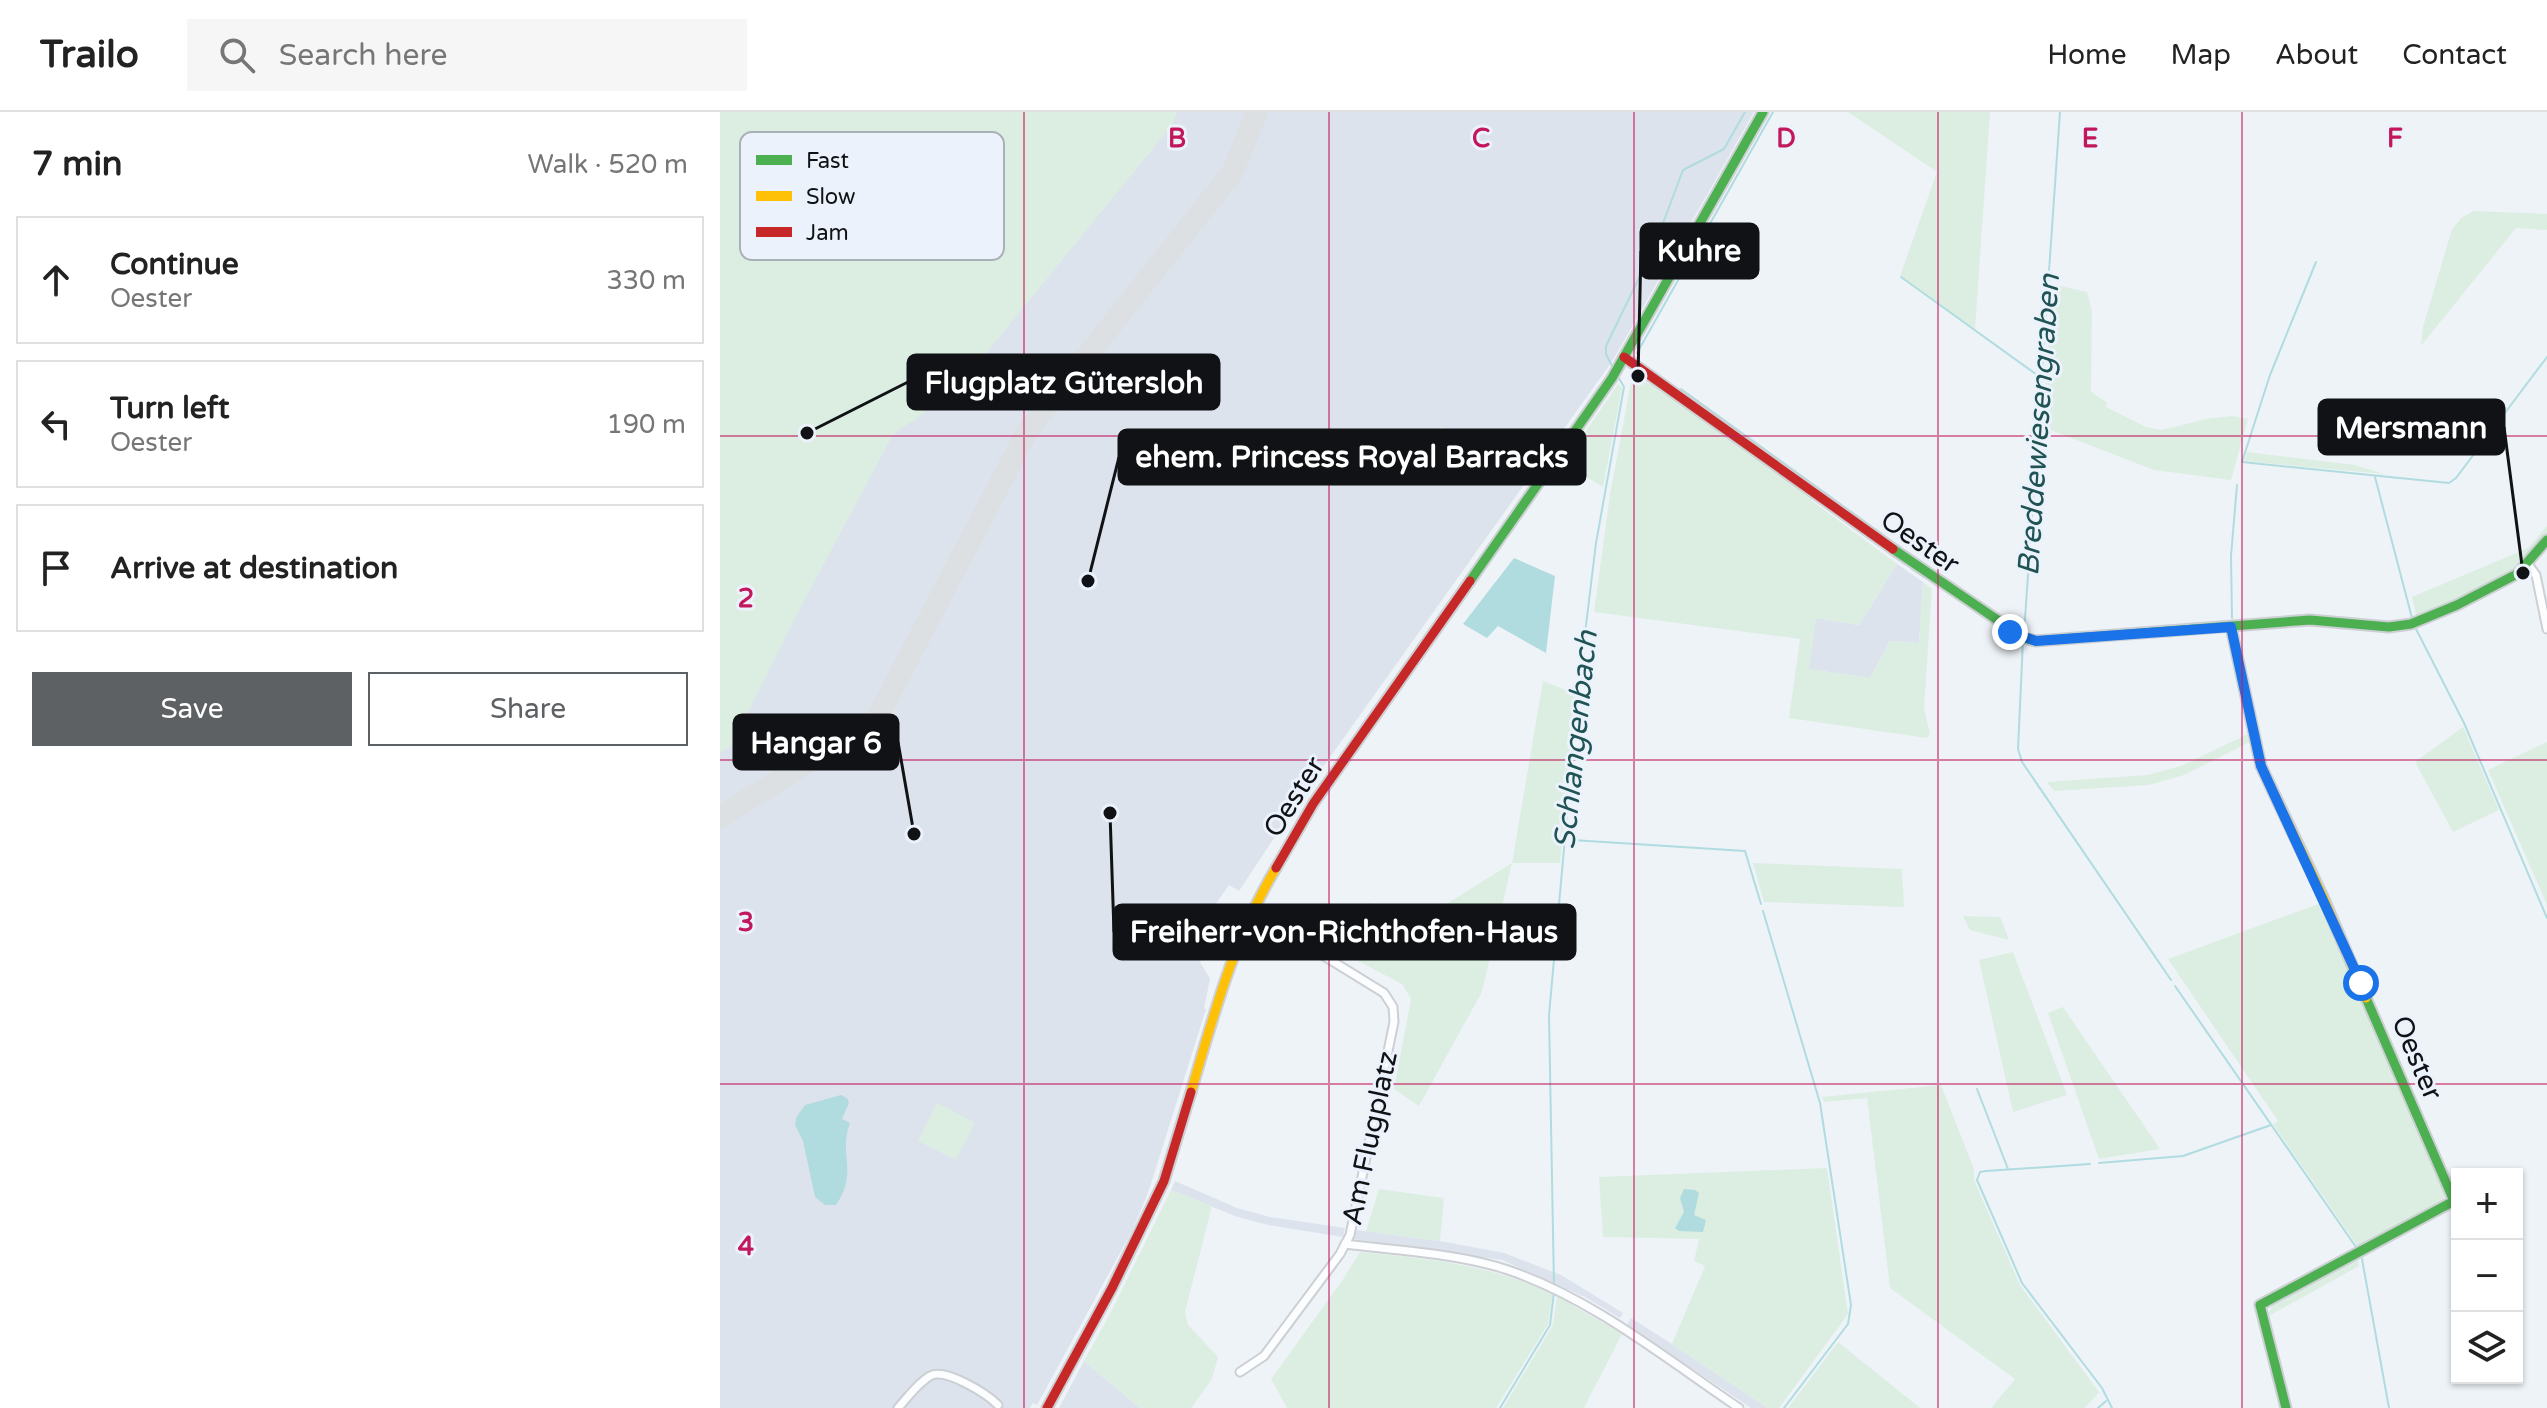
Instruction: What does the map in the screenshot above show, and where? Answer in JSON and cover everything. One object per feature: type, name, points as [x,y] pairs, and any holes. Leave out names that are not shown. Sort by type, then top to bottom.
[{"type":"street","name":"Oester","points":[[1047,1408],[1112,1288],[1164,1181],[1222,989],[1252,908],[1313,804],[1612,378],[1763,112]]},
{"type":"street","name":"Oester","points":[[1622,362],[2010,632],[2036,641],[2310,620],[2389,627],[2411,624],[2494,587],[2528,564],[2547,540]]},
{"type":"street","points":[[2528,564],[2536,575],[2547,629]]},
{"type":"street","name":"Oester","points":[[2231,627],[2261,766],[2324,899],[2454,1201],[2260,1305],[2286,1408]]},
{"type":"street","name":"Am Flugplatz","points":[[1240,1372],[1264,1356],[1345,1244],[1358,1206],[1394,1022],[1393,1007],[1384,993],[1336,965],[1252,908]]},
{"type":"street","name":"Am Flugplatz","points":[[1247,920],[1266,927],[1277,927]]},
{"type":"street","points":[[1345,1244],[1478,1262],[1549,1287],[1600,1314],[1739,1408]]},
{"type":"street","points":[[898,1408],[929,1376],[937,1373],[982,1390],[998,1405]]},
{"type":"shaded area","points":[[720,112],[1754,112],[1613,360],[1298,802],[1239,891],[1229,885],[1213,908],[1225,917],[1223,926],[1200,962],[1210,979],[1206,1009],[1148,1193],[1132,1231],[1037,1405],[1033,1403],[1030,1408],[720,1408]]},
{"type":"shaded area","points":[[1897,564],[1923,582],[1919,643],[1890,641],[1870,678],[1808,669],[1816,618],[1859,625]]},
{"type":"shaded area","points":[[1175,1181],[1237,1208],[1270,1217],[1345,1228],[1343,1237],[1268,1225],[1235,1216],[1171,1190]]},
{"type":"shaded area","points":[[1357,1230],[1504,1253],[1561,1275],[1623,1313],[1620,1318],[1585,1297],[1502,1260],[1354,1239]]},
{"type":"shaded area","points":[[1631,1318],[1768,1408],[1751,1408],[1627,1325]]},
{"type":"shaded area","points":[[1084,1361],[1140,1408],[1059,1408]]},
{"type":"green space","points":[[720,112],[1177,112],[1172,125],[966,378],[945,387],[922,414],[891,438],[731,746],[720,753]]},
{"type":"green space","points":[[1848,112],[1990,112],[1975,330],[1900,276],[1937,172]]},
{"type":"green space","points":[[2474,211],[2547,214],[2547,230],[2516,228],[2421,346],[2423,327],[2452,229],[2461,218]]},
{"type":"green space","points":[[2052,284],[2087,292],[2092,311],[2091,392],[2107,403],[2106,407],[2146,427],[2162,430],[2206,419],[2232,416],[2248,419],[2231,480],[2154,470],[2043,427]]},
{"type":"green space","points":[[1633,372],[1649,384],[1652,381],[1813,496],[1811,500],[1897,564],[1859,625],[1816,618],[1809,669],[1870,678],[1890,641],[1919,643],[1923,582],[1932,589],[1924,708],[1930,734],[1927,738],[1789,718],[1800,639],[1594,612],[1610,494]]},
{"type":"green space","points":[[1618,384],[1622,388],[1603,487],[1564,463]]},
{"type":"green space","points":[[1441,426],[1485,457],[1472,476],[1428,445]]},
{"type":"green space","points":[[2247,452],[2355,465],[2384,474],[2244,461]]},
{"type":"green space","points":[[2547,526],[2547,534],[2515,571],[2455,604],[2417,619],[2412,597],[2528,548]]},
{"type":"green space","points":[[1543,681],[1578,695],[1560,863],[1512,863]]},
{"type":"green space","points":[[2463,727],[2499,810],[2453,832],[2415,762]]},
{"type":"green space","points":[[2248,734],[2250,742],[2184,775],[2149,785],[2054,791],[2047,782],[2147,775],[2181,766]]},
{"type":"green space","points":[[2547,742],[2547,905],[2488,770]]},
{"type":"green space","points":[[1512,863],[1482,992],[1419,1106],[1394,1089],[1411,999],[1402,984],[1339,951],[1370,902],[1392,938]]},
{"type":"green space","points":[[1753,863],[1902,869],[1904,907],[1764,902]]},
{"type":"green space","points":[[2321,903],[2446,1193],[2443,1202],[2359,1248],[2273,1124],[2278,1121],[2168,959]]},
{"type":"green space","points":[[1963,916],[2000,917],[2009,940],[1970,930]]},
{"type":"green space","points":[[2013,952],[2067,1095],[2013,1112],[1979,960]]},
{"type":"green space","points":[[2063,1007],[2160,1149],[2099,1159],[2048,1013]]},
{"type":"green space","points":[[1941,1085],[1974,1169],[1974,1180],[2020,1285],[2099,1392],[2085,1408],[1991,1408],[2015,1379],[1890,1288],[1867,1098],[1824,1102],[1822,1097]]},
{"type":"green space","points":[[937,1103],[975,1123],[956,1160],[918,1141]]},
{"type":"green space","points":[[1827,1168],[1848,1314],[1779,1408],[1768,1408],[1672,1344],[1705,1266],[1694,1261],[1699,1239],[1603,1237],[1599,1177]]},
{"type":"green space","points":[[1379,1189],[1444,1198],[1440,1241],[1366,1231]]},
{"type":"green space","points":[[1171,1190],[1212,1206],[1185,1312],[1188,1325],[1218,1357],[1212,1379],[1191,1408],[1140,1408],[1084,1361]]},
{"type":"green space","points":[[1360,1252],[1483,1270],[1507,1276],[1553,1295],[1548,1324],[1496,1408],[1287,1408],[1271,1379]]},
{"type":"green space","points":[[2358,1259],[2359,1266],[2267,1317],[2273,1304]]},
{"type":"green space","points":[[1557,1296],[1622,1334],[1584,1408],[1503,1408],[1553,1325]]},
{"type":"green space","points":[[1838,1342],[1920,1408],[1788,1408]]},
{"type":"water","points":[[1514,558],[1555,576],[1546,653],[1498,626],[1487,638],[1463,624]]},
{"type":"water","points":[[841,1095],[849,1103],[842,1119],[850,1123],[846,1144],[846,1183],[836,1205],[825,1205],[815,1197],[803,1141],[795,1125],[796,1118],[805,1105]]},
{"type":"water","points":[[1684,1189],[1699,1193],[1694,1215],[1706,1220],[1703,1232],[1679,1231],[1675,1228],[1684,1212],[1680,1198]]},
{"type":"waterway","name":"Schlangenbach","points":[[1612,366],[1606,346],[1654,247],[1683,170],[1724,149],[1745,112]]},
{"type":"waterway","points":[[1637,353],[1773,112]]},
{"type":"waterway","name":"Breddewiesengraben","points":[[2024,633],[2060,112]]},
{"type":"waterway","points":[[2316,262],[2270,375],[2242,462],[2449,483],[2456,478],[2547,357]]},
{"type":"waterway","points":[[1901,277],[2040,377]]},
{"type":"waterway","name":"Schlangenbach","points":[[1554,1286],[1549,1015],[1579,683],[1596,543],[1624,387],[1617,375]]},
{"type":"waterway","points":[[1681,389],[1969,597]]},
{"type":"waterway","points":[[2375,477],[2412,618]]},
{"type":"waterway","points":[[2232,618],[2231,556],[2237,485]]},
{"type":"waterway","points":[[1824,506],[1905,564]]},
{"type":"waterway","points":[[1912,569],[1924,577]]},
{"type":"waterway","points":[[2416,629],[2464,723],[2547,918]]},
{"type":"waterway","name":"Breddewiesengraben","points":[[2023,640],[2018,749],[2022,762],[2171,980]]},
{"type":"waterway","points":[[1572,840],[1745,851],[1761,904]]},
{"type":"waterway","points":[[1763,911],[1820,1103],[1851,1305],[1848,1324],[1784,1408]]},
{"type":"waterway","name":"Breddewiesengraben","points":[[2175,986],[2356,1247]]},
{"type":"waterway","points":[[1977,1089],[2008,1169]]},
{"type":"waterway","points":[[2099,1163],[2183,1156],[2271,1125]]},
{"type":"waterway","points":[[2090,1164],[1986,1171],[1980,1172],[1977,1180],[2022,1283],[2102,1388],[2112,1408]]},
{"type":"waterway","name":"Breddewiesengraben","points":[[2362,1259],[2389,1408]]},
{"type":"waterway","name":"Schlangenbach","points":[[1500,1408],[1550,1325],[1554,1292]]},
{"type":"waterway","points":[[2259,1320],[2281,1408]]},
{"type":"waterway","points":[[2098,1408],[2106,1401]]},
{"type":"taxiway","points":[[720,817],[876,720],[1028,430],[1232,173],[1257,112]]},
{"type":"traffic: fast","points":[[1470,581],[1612,378],[1763,112]]},
{"type":"traffic: fast","points":[[1893,549],[2024,638],[2036,641],[2310,620],[2389,627],[2411,624],[2457,605],[2517,574],[2547,540]]},
{"type":"traffic: fast","points":[[2286,1408],[2260,1305],[2454,1201],[2366,998]]},
{"type":"traffic: slow","points":[[2231,627],[2261,766],[2324,899],[2366,998]]},
{"type":"traffic: slow","points":[[1191,1092],[1237,949],[1276,868]]},
{"type":"traffic: jam","points":[[1624,357],[1893,549]]},
{"type":"traffic: jam","points":[[1276,868],[1313,804],[1470,581]]},
{"type":"traffic: jam","points":[[1047,1408],[1112,1288],[1164,1181],[1191,1092]]},
{"type":"place","name":"Kuhre","points":[[1638,376]]},
{"type":"place","name":"Flugplatz Gütersloh","points":[[807,433]]},
{"type":"place","name":"Mersmann","points":[[2523,573]]},
{"type":"place","name":"ehem. Princess Royal Barracks","points":[[1088,581]]},
{"type":"place","name":"Freiherr-von-Richthofen-Haus","points":[[1110,813]]},
{"type":"place","name":"Hangar 6","points":[[914,834]]},
{"type":"route","points":[[2010,632],[2036,641],[2231,627],[2261,766],[2361,983]]}]
